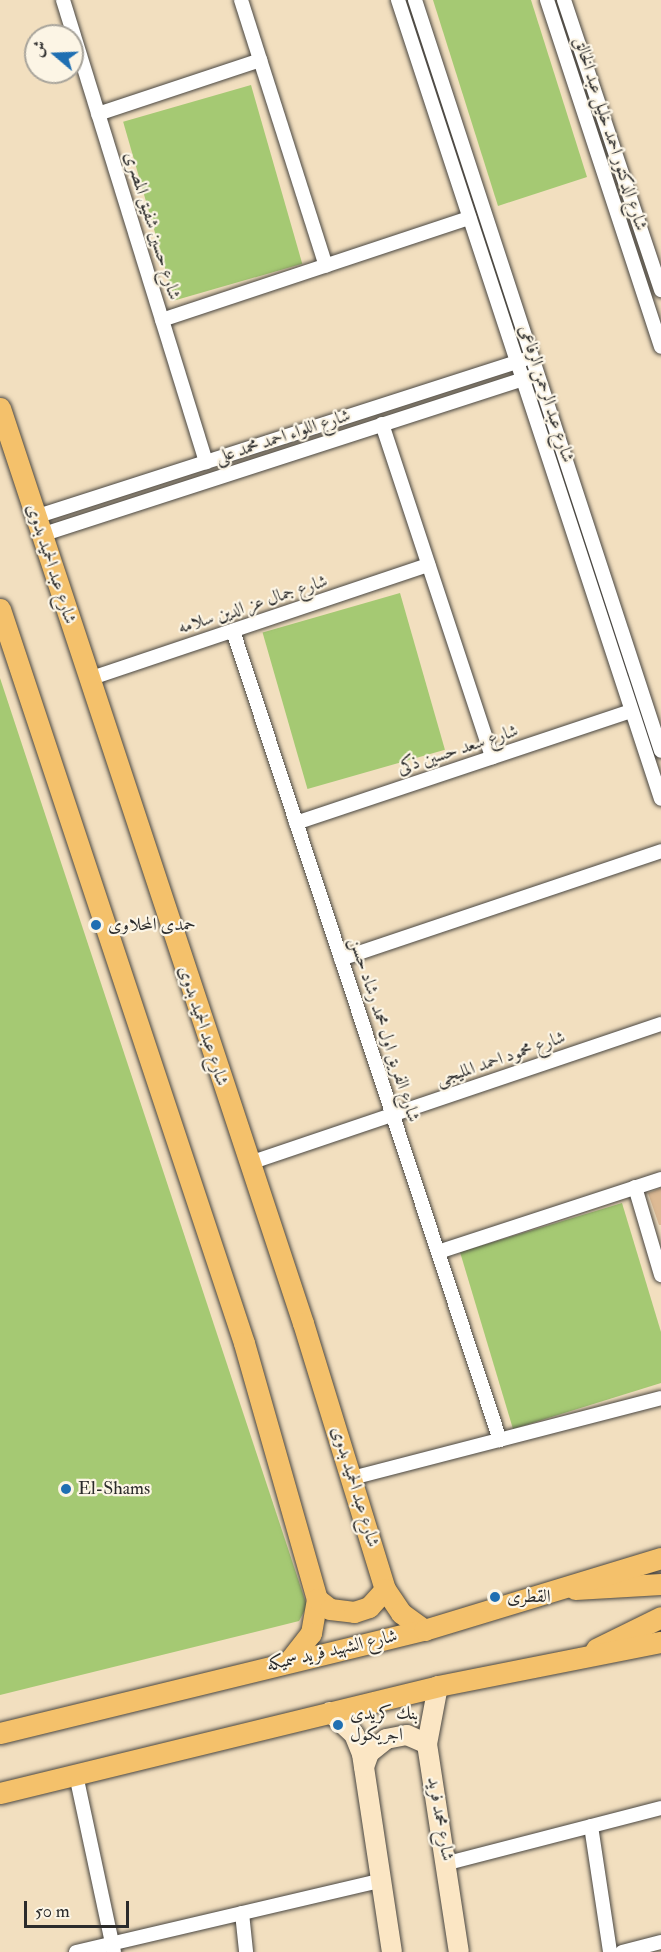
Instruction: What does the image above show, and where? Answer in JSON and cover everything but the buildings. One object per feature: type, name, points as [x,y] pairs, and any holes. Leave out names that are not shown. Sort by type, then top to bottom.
[{"type":"main road","name":"شارع عبد الحميد بدوى","points":[[0,408],[250,1163],[352,1478],[385,1589],[401,1613],[424,1630]]},
{"type":"main road","points":[[0,609],[244,1343],[317,1599],[311,1633],[290,1660]]},
{"type":"main road","name":"شارع الشهيد فريد سميكه","points":[[0,1733],[290,1660],[424,1630],[661,1558]]},
{"type":"main road","points":[[563,1588],[661,1584]]},
{"type":"main road","points":[[317,1599],[330,1609],[354,1612],[369,1607],[385,1589]]},
{"type":"main road","points":[[580,1659],[661,1617]]},
{"type":"main road","points":[[0,1792],[438,1686],[661,1642]]},
{"type":"main road","name":"شارع محمد فريد","points":[[438,1686],[428,1744],[448,1863],[459,1952]]},
{"type":"main road","points":[[330,1712],[354,1734],[364,1767],[392,1952]]},
{"type":"main road","points":[[364,1767],[369,1753],[386,1738],[407,1735],[428,1744]]},
{"type":"street","name":"شارع حسين شفيق المصرى","points":[[63,0],[206,462]]},
{"type":"street","points":[[241,0],[326,266]]},
{"type":"street","name":"شارع عبد الرحمن الرفاعى","points":[[398,0],[631,711],[654,759],[661,799]]},
{"type":"street","name":"شارع عبد الرحمن الرفاعى","points":[[415,0],[661,751]]},
{"type":"street","name":"شارع الدكتور احمد خليل عبد الخالق","points":[[548,0],[661,347]]},
{"type":"street","name":"شارع الدكتور احمد خليل عبد الخالق","points":[[564,0],[661,290]]},
{"type":"street","points":[[98,114],[260,60]]},
{"type":"street","points":[[162,320],[469,218]]},
{"type":"street","points":[[628,245],[644,240]]},
{"type":"street","name":"شارع اللواء احمد محمد على","points":[[38,526],[206,462],[531,357]]},
{"type":"street","name":"شارع اللواء احمد محمد على","points":[[38,526],[382,424],[537,374]]},
{"type":"street","points":[[382,424],[492,757]]},
{"type":"street","name":"شارع جمال عز الدين سلامه","points":[[89,679],[428,566]]},
{"type":"street","name":"شارع الفريق اول محمد رشاد حسن","points":[[233,631],[500,1440]]},
{"type":"street","name":"شارع سعد حسين ذكى","points":[[296,823],[631,711]]},
{"type":"street","points":[[341,959],[661,851]]},
{"type":"street","name":"شارع محمود احمد المليجى","points":[[250,1163],[661,1024]]},
{"type":"street","points":[[438,1252],[661,1179]]},
{"type":"street","points":[[635,1188],[661,1275]]},
{"type":"street","points":[[352,1478],[661,1398]]},
{"type":"street","points":[[76,1775],[113,1948]]},
{"type":"street","points":[[448,1863],[661,1808]]},
{"type":"street","points":[[591,1826],[610,1952]]},
{"type":"street","points":[[76,1952],[113,1948],[242,1913],[382,1880]]},
{"type":"street","points":[[242,1913],[246,1952]]},
{"type":"street","points":[[622,1952],[661,1942]]},
{"type":"green space","points":[[433,0],[531,0],[587,177],[498,206]]},
{"type":"green space","points":[[251,85],[302,264],[174,300],[123,122]]},
{"type":"green space","points":[[400,593],[445,750],[307,789],[263,632]]},
{"type":"green space","points":[[0,678],[307,1606],[299,1621],[0,1695]]},
{"type":"green space","points":[[622,1203],[661,1332],[661,1383],[513,1429],[460,1252]]},
{"type":"place","name":"حمدى المحلاوى","points":[[96,925]]},
{"type":"place","name":"El-Shams","points":[[66,1489]]},
{"type":"place","name":"القطرى","points":[[495,1597]]},
{"type":"place","name":"بنك كريدى اجريكول","points":[[338,1725]]}]
